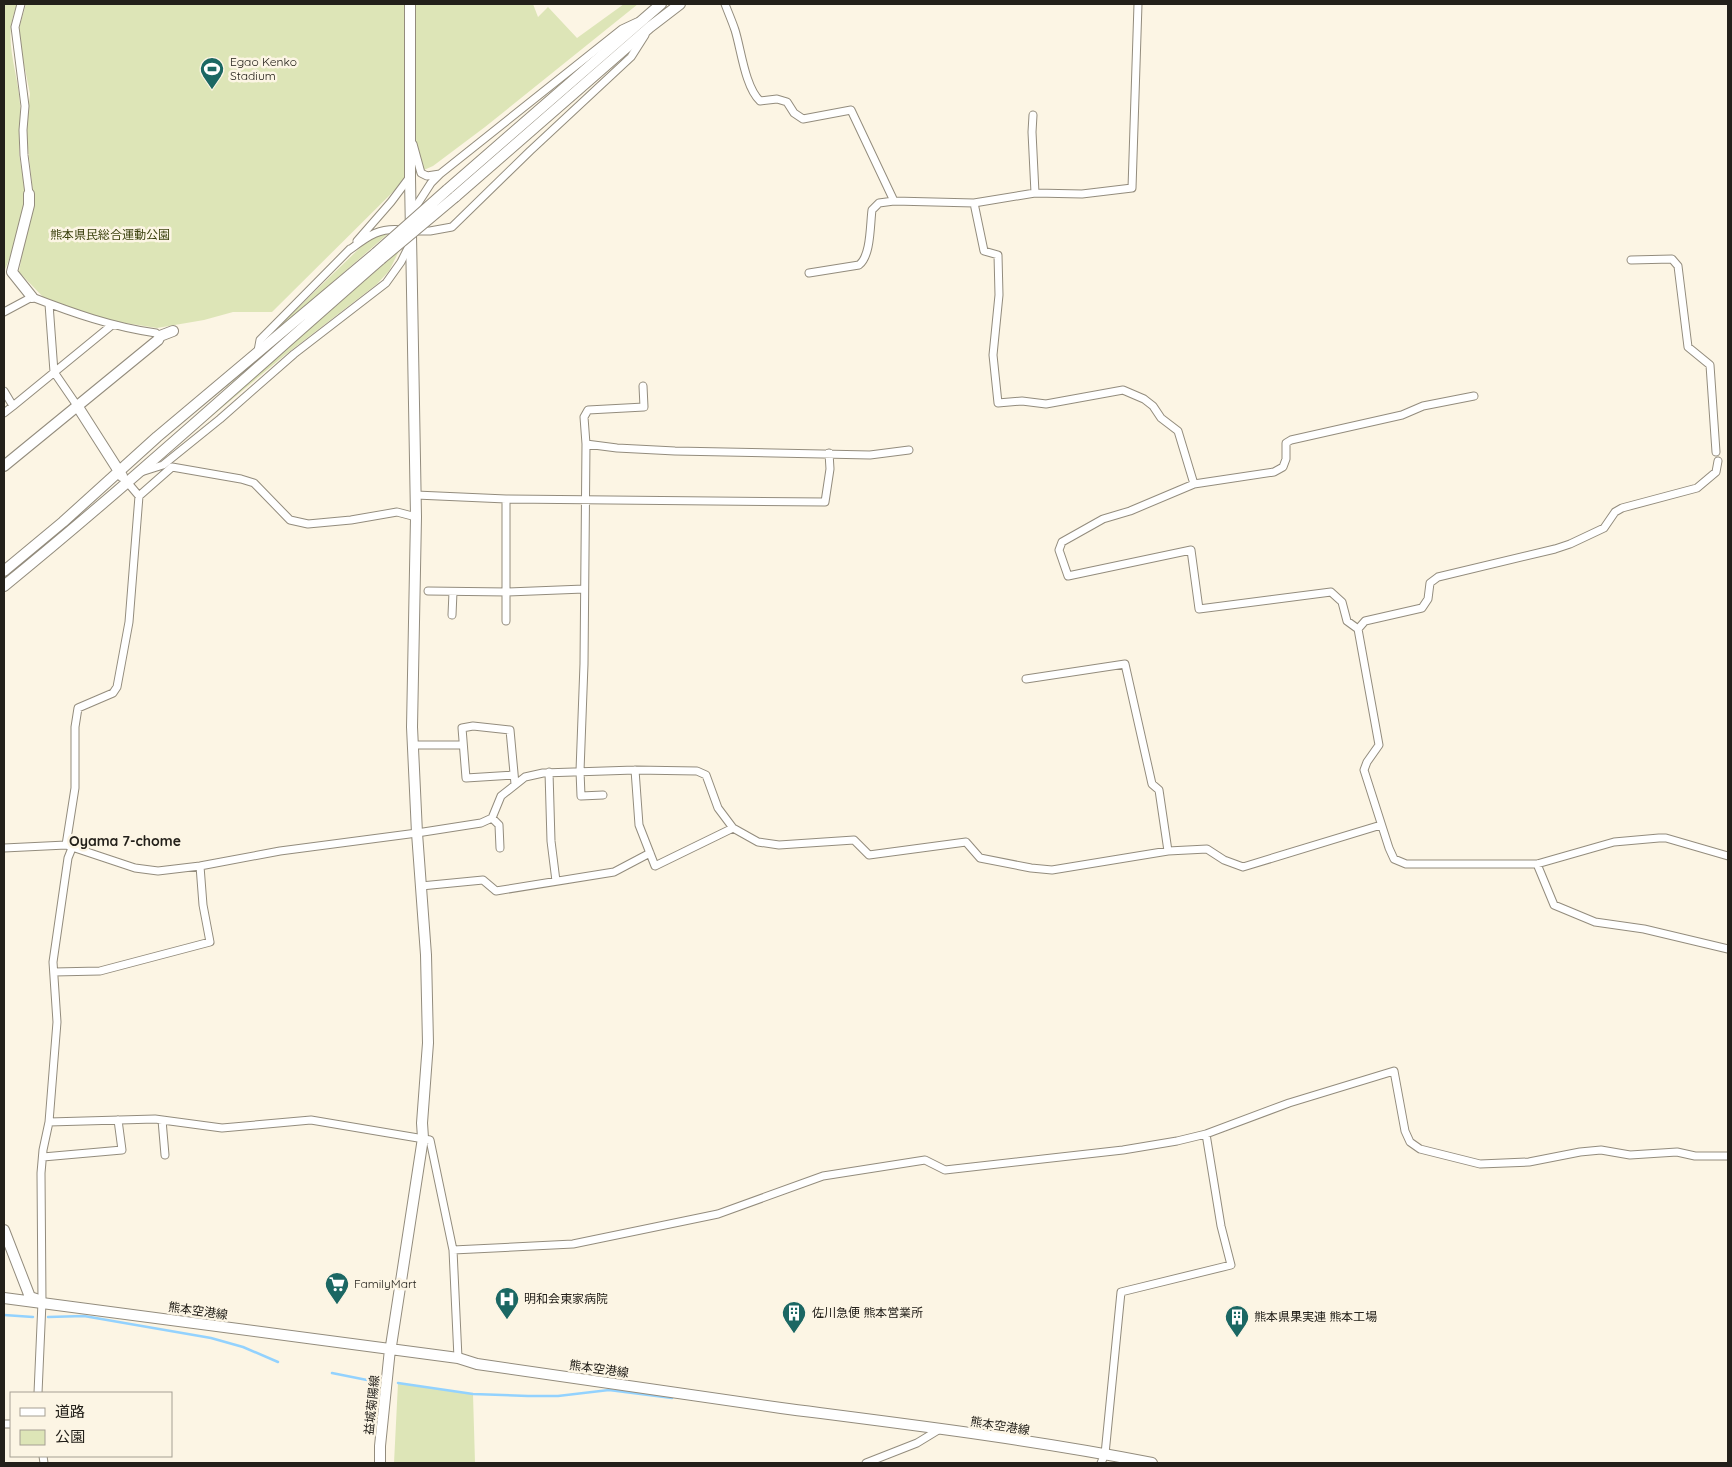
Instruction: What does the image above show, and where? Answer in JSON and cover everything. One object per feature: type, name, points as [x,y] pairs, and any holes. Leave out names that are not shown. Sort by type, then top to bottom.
[{"type":"street","points":[[21,4],[15,27],[25,106],[23,130],[24,155],[29,205],[12,272],[32,297],[70,312],[112,325],[156,333],[160,336]]},
{"type":"street","name":"益城菊陽線","points":[[380,1463],[380,1446],[391,1348],[423,1138],[422,1123],[428,1043],[426,955],[413,744],[416,495],[410,214],[410,4]]},
{"type":"street","points":[[4,586],[128,483],[379,256],[646,23],[661,4]]},
{"type":"street","points":[[410,214],[431,183],[440,174],[622,29],[646,23],[680,4]]},
{"type":"street","points":[[725,4],[749,81],[756,96],[760,100],[778,99],[787,102],[794,114],[803,119],[851,110],[894,201]]},
{"type":"street","points":[[809,273],[859,265],[863,262],[868,245],[872,210],[879,203],[894,201],[974,203],[1035,193],[1082,194],[1132,188],[1138,4]]},
{"type":"street","points":[[348,251],[379,231],[395,229],[430,231],[452,227],[631,57],[646,23]]},
{"type":"street","points":[[1033,115],[1035,193]]},
{"type":"street","points":[[410,134],[421,173],[427,176],[440,174]]},
{"type":"street","points":[[258,351],[260,340],[348,251],[410,178]]},
{"type":"street","points":[[974,203],[984,251],[998,255],[999,294],[992,355],[998,403],[1022,401],[1046,404],[1123,390],[1144,399],[1153,406],[1161,418],[1178,431],[1194,484]]},
{"type":"street","points":[[139,473],[163,465],[220,419],[294,354],[386,283],[412,242]]},
{"type":"street","points":[[4,571],[63,522],[157,437],[258,351],[379,256]]},
{"type":"street","points":[[1631,260],[1672,260],[1678,266],[1688,347],[1710,365],[1716,452]]},
{"type":"street","points":[[4,312],[32,297]]},
{"type":"street","points":[[49,304],[54,372],[119,472],[139,496]]},
{"type":"street","points":[[4,413],[112,325]]},
{"type":"street","points":[[4,466],[78,407],[158,340],[160,336],[174,332]]},
{"type":"street","points":[[603,795],[581,796],[586,444],[584,417],[588,410],[644,408],[644,386]]},
{"type":"street","points":[[4,391],[13,406]]},
{"type":"street","points":[[1474,396],[1423,406],[1402,415],[1291,440],[1286,443],[1286,459],[1283,466],[1274,472],[1194,484],[1130,511],[1103,519],[1062,542],[1059,550],[1068,576],[1191,550],[1199,609],[1331,592],[1342,602],[1347,621],[1358,629],[1378,746],[1366,762],[1364,770],[1394,859],[1406,864],[1537,864],[1614,842],[1659,838],[1666,838],[1728,856]]},
{"type":"street","points":[[586,444],[617,448],[675,451],[870,455],[908,450]]},
{"type":"street","points":[[416,495],[506,499],[825,502],[830,469],[829,453]]},
{"type":"street","points":[[1358,629],[1365,621],[1422,608],[1428,599],[1430,583],[1438,578],[1555,549],[1604,528],[1616,512],[1622,508],[1662,499],[1697,488],[1716,472],[1718,461]]},
{"type":"street","points":[[38,1392],[42,1302],[41,1173],[49,1122],[57,1022],[53,962],[76,788],[75,727],[78,708],[113,693],[117,687],[129,622],[139,496],[172,467],[241,478],[254,483],[290,520],[308,524],[351,520],[397,512],[416,517]]},
{"type":"street","points":[[506,499],[506,621]]},
{"type":"street","points":[[428,591],[507,592],[584,589]]},
{"type":"street","points":[[452,615],[453,592]]},
{"type":"street","points":[[1026,679],[1125,664],[1152,784],[1159,790],[1168,851]]},
{"type":"street","points":[[514,775],[466,778],[462,728],[473,726],[510,730],[515,784]]},
{"type":"street","points":[[413,744],[463,745]]},
{"type":"street","points":[[4,848],[69,847],[135,868],[158,872],[280,851],[417,833],[481,822],[492,818],[501,796],[525,777],[550,772],[635,770],[697,771],[706,775],[718,808],[733,828],[758,842],[779,844],[854,840],[869,855],[966,842],[980,858],[1030,868],[1052,870],[1168,851],[1207,849],[1224,860],[1243,867],[1381,824]]},
{"type":"street","points":[[635,770],[639,825],[655,866],[733,828]]},
{"type":"street","points":[[550,772],[551,841],[556,882]]},
{"type":"street","points":[[492,818],[499,825],[500,848]]},
{"type":"street","points":[[421,886],[483,880],[496,891],[614,872],[650,853]]},
{"type":"street","points":[[1537,864],[1554,905],[1595,922],[1644,929],[1728,949]]},
{"type":"street","points":[[54,972],[100,971],[210,942],[200,866]]},
{"type":"street","points":[[453,1250],[573,1244],[718,1214],[824,1176],[925,1160],[945,1170],[1123,1150],[1206,1134],[1289,1103],[1394,1071],[1405,1131],[1410,1142],[1420,1149],[1480,1164],[1529,1162],[1601,1150],[1630,1155],[1677,1152],[1695,1156],[1728,1156]]},
{"type":"street","points":[[43,1157],[122,1150],[118,1120]]},
{"type":"street","points":[[49,1122],[162,1120],[222,1128],[311,1120],[430,1140],[453,1250],[458,1358]]},
{"type":"street","points":[[162,1120],[165,1155]]},
{"type":"street","points":[[1103,1459],[1121,1292],[1231,1265],[1222,1226],[1206,1134]]},
{"type":"street","points":[[4,1230],[30,1297],[42,1302]]},
{"type":"street","name":"熊本空港線","points":[[4,1298],[391,1348],[458,1358],[477,1364],[692,1396],[941,1429],[1103,1459],[1152,1463]]},
{"type":"street","points":[[866,1463],[917,1442],[941,1429]]},
{"type":"green space","points":[[4,4],[18,4],[13,16],[11,41],[19,91],[19,150],[25,205],[4,271]]},
{"type":"green space","name":"熊本県民総合運動公園","points":[[26,4],[533,4],[538,17],[548,7],[577,38],[624,4],[638,4],[485,127],[433,166],[408,177],[272,312],[233,312],[204,320],[157,328],[113,321],[45,299],[19,272],[33,193],[26,130],[30,94],[18,44],[18,32]]},
{"type":"green space","points":[[391,231],[268,337],[369,239],[377,234]]},
{"type":"green space","points":[[399,251],[389,271],[377,284],[285,355],[158,461]]},
{"type":"green space","points":[[363,270],[249,368],[145,453]]},
{"type":"green space","points":[[398,1383],[473,1394],[475,1463],[394,1463]]},
{"type":"waterway","points":[[4,1315],[33,1317]]},
{"type":"waterway","points":[[48,1317],[84,1316],[211,1338],[243,1347],[278,1362]]},
{"type":"waterway","points":[[332,1373],[377,1382]]},
{"type":"waterway","points":[[398,1383],[473,1394],[558,1396],[609,1390],[672,1398]]},
{"type":"place","name":"Egao Kenko Stadium","points":[[212,90]]},
{"type":"place","name":"FamilyMart","points":[[337,1305]]},
{"type":"place","name":"明和会東家病院","points":[[507,1320]]},
{"type":"place","name":"佐川急便 熊本営業所","points":[[794,1334]]},
{"type":"place","name":"熊本県果実連 熊本工場","points":[[1237,1338]]},
{"type":"district","name":"Oyama 7-chome","points":[[125,841]]}]
